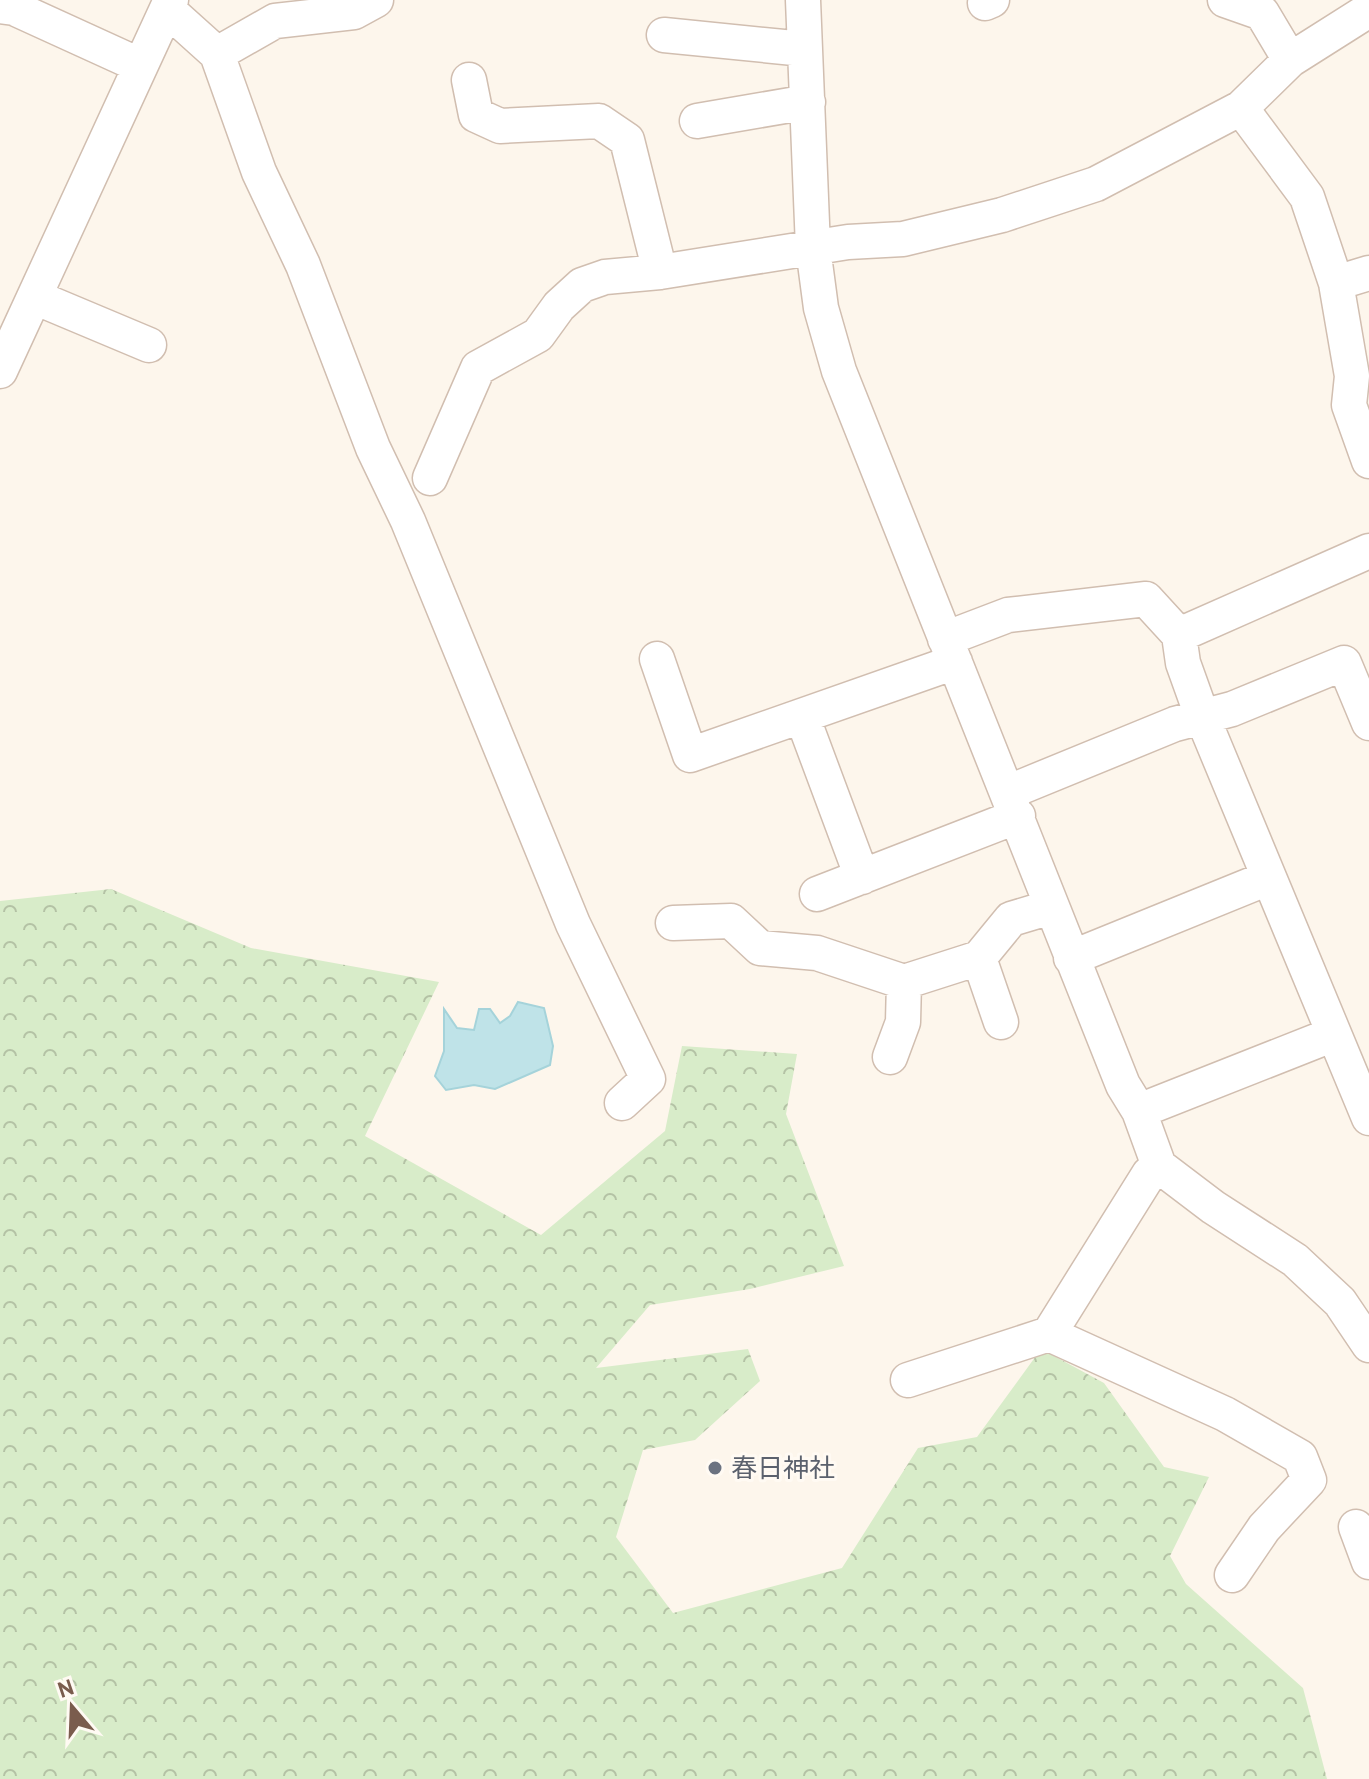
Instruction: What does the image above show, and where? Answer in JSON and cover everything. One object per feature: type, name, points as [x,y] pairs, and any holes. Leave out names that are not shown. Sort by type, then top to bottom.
[{"type":"street","points":[[217,54],[275,21],[354,12],[376,0]]},
{"type":"street","points":[[803,0],[813,248],[821,308],[839,371],[1123,1085],[1139,1111],[1159,1166],[1213,1207],[1295,1260],[1340,1302],[1369,1345]]},
{"type":"street","points":[[1225,0],[1262,13],[1290,60]]},
{"type":"street","points":[[0,371],[37,298],[169,4],[217,54],[259,172],[303,265],[373,448],[408,521],[573,924],[648,1079],[622,1103]]},
{"type":"street","points":[[0,6],[14,8],[139,65]]},
{"type":"street","points":[[430,478],[478,368],[538,335],[559,306],[582,285],[605,277],[660,272],[848,242],[903,239],[1002,215],[1096,184],[1241,108],[1290,60],[1369,10]]},
{"type":"street","points":[[664,35],[804,49]]},
{"type":"street","points":[[469,80],[476,115],[500,126],[599,121],[627,140],[660,272]]},
{"type":"street","points":[[697,121],[808,102]]},
{"type":"street","points":[[1241,108],[1307,197],[1336,283],[1352,376],[1349,405],[1369,461]]},
{"type":"street","points":[[1336,283],[1369,273]]},
{"type":"street","points":[[37,298],[149,345]]},
{"type":"street","points":[[1179,635],[1369,551]]},
{"type":"street","points":[[657,659],[690,755],[802,716],[950,650],[1008,615],[1146,599],[1179,635],[1183,663],[1202,716],[1369,1118]]},
{"type":"street","points":[[817,894],[862,877],[1175,724],[1232,709],[1344,663],[1369,723]]},
{"type":"street","points":[[802,716],[862,877]]},
{"type":"street","points":[[1071,958],[1268,878]]},
{"type":"street","points":[[673,923],[731,921],[760,948],[817,953],[904,982],[979,958],[1011,919],[1051,907]]},
{"type":"street","points":[[979,958],[1001,1022]]},
{"type":"street","points":[[890,1057],[903,1022],[904,982]]},
{"type":"street","points":[[1139,1111],[1334,1034]]},
{"type":"street","points":[[908,1380],[1049,1334],[1149,1174],[1159,1166]]},
{"type":"street","points":[[1049,1334],[1212,1408],[1300,1457],[1309,1480],[1264,1528],[1232,1575]]},
{"type":"street","points":[[1356,1527],[1369,1562]]},
{"type":"green space","points":[[111,889],[251,948],[439,982],[365,1136],[541,1235],[665,1131],[682,1046],[797,1054],[786,1114],[844,1266],[750,1289],[650,1305],[596,1368],[748,1349],[760,1381],[695,1440],[643,1450],[616,1537],[673,1613],[842,1568],[918,1448],[977,1437],[1041,1349],[1104,1383],[1164,1467],[1209,1477],[1170,1556],[1186,1584],[1303,1688],[1327,1779],[0,1779],[0,901]]},
{"type":"water","points":[[518,1002],[544,1008],[553,1046],[550,1065],[495,1089],[474,1085],[446,1090],[435,1076],[444,1051],[444,1009],[457,1028],[474,1030],[479,1009],[490,1009],[500,1023],[510,1016]]},
{"type":"place","name":"春日神社","points":[[715,1468]]}]
